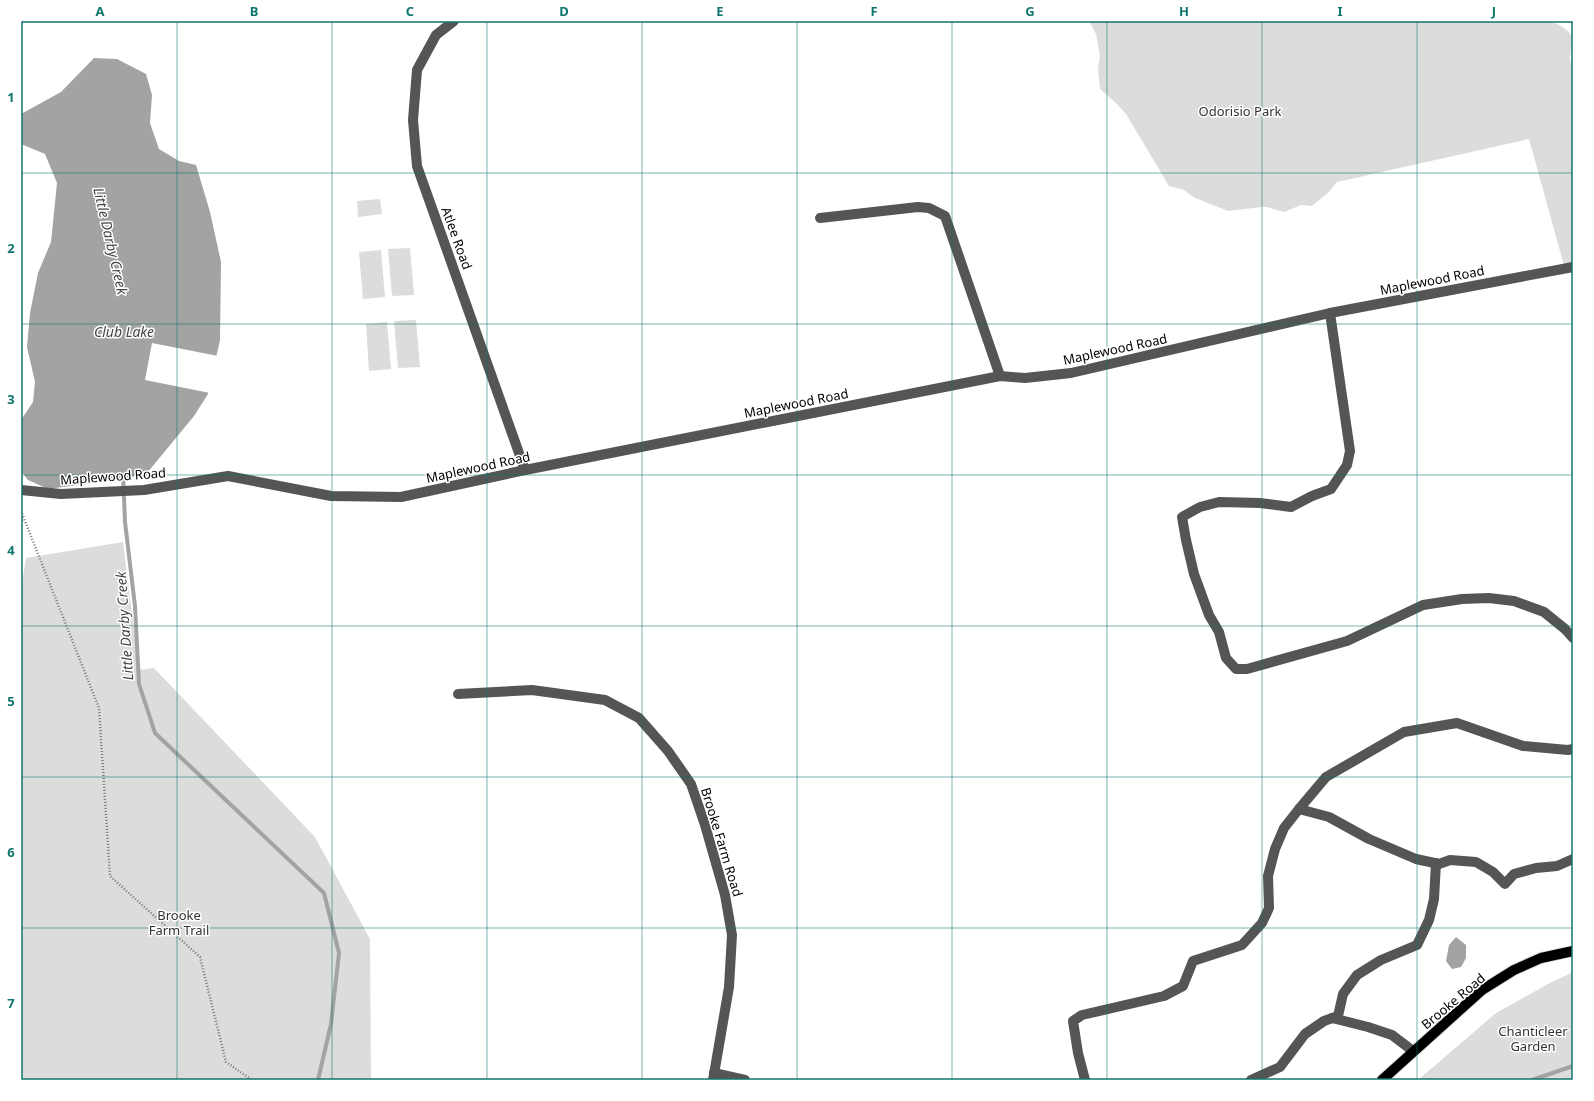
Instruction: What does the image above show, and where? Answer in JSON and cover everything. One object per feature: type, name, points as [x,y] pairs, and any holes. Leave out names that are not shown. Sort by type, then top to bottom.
[{"type":"main road","name":"Brooke Road","points":[[1382,1080],[1482,990],[1514,970],[1541,958],[1573,951]]},
{"type":"street","name":"Atlee Road","points":[[454,21],[436,35],[416,70],[413,120],[417,166],[525,470]]},
{"type":"street","points":[[820,218],[918,206],[929,208],[945,216],[1000,376]]},
{"type":"street","name":"Maplewood Road","points":[[21,490],[61,494],[144,490],[228,476],[331,496],[401,497],[525,470],[1000,376],[1025,378],[1071,373],[1330,313],[1573,267]]},
{"type":"street","points":[[1330,313],[1350,451],[1347,465],[1331,489],[1291,507],[1260,503],[1219,502],[1200,507],[1182,517],[1194,574],[1209,615],[1219,632],[1226,658],[1236,669],[1247,669],[1346,641],[1423,605],[1483,598],[1514,601],[1544,612],[1566,630],[1573,638]]},
{"type":"street","name":"Brooke Farm Road","points":[[458,694],[532,690],[605,700],[639,718],[668,751],[691,784],[705,825],[725,895],[732,935],[729,987],[714,1076]]},
{"type":"street","points":[[1085,1080],[1078,1053],[1073,1021],[1082,1015],[1096,1011],[1134,1004],[1164,996],[1183,986],[1193,961],[1242,945],[1262,923],[1269,908],[1268,876],[1275,849],[1284,828],[1326,777],[1404,732],[1457,723],[1523,746],[1568,750],[1573,749]]},
{"type":"street","points":[[1299,809],[1329,816],[1369,839],[1416,859],[1439,864],[1450,860],[1476,862],[1493,872],[1505,884],[1514,874],[1536,868],[1558,866],[1573,859]]},
{"type":"street","points":[[1251,1080],[1280,1068],[1305,1034],[1324,1021],[1338,1016],[1344,994],[1357,975],[1382,960],[1417,945],[1430,920],[1434,899],[1436,863]]},
{"type":"street","points":[[1332,1018],[1392,1035],[1414,1051]]},
{"type":"street","points":[[714,1076],[745,1080]]},
{"type":"path","points":[[21,511],[99,708],[110,876],[200,957],[226,1062],[252,1080]]},
{"type":"green space","name":"Odorisio Park","points":[[1089,21],[1541,21],[1550,22],[1566,29],[1572,36],[1570,59],[1573,74],[1573,267],[1565,269],[1529,139],[1337,182],[1329,192],[1312,206],[1301,205],[1284,212],[1267,207],[1228,211],[1195,198],[1184,190],[1169,186],[1126,114],[1100,89],[1098,68],[1100,56],[1096,34]]},
{"type":"green space","points":[[380,199],[382,214],[358,217],[357,201]]},
{"type":"green space","points":[[410,248],[414,295],[392,296],[388,249]]},
{"type":"green space","points":[[381,250],[385,297],[363,299],[359,252]]},
{"type":"green space","points":[[416,320],[420,367],[398,368],[394,321]]},
{"type":"green space","points":[[387,322],[391,369],[369,371],[366,324]]},
{"type":"green space","name":"Brooke Farm Trail","points":[[123,542],[139,670],[154,668],[315,837],[370,939],[371,1080],[21,1080],[21,589],[26,558]]},
{"type":"green space","name":"Chanticleer Garden","points":[[1573,972],[1573,1080],[1418,1080],[1496,1013]]},
{"type":"water","name":"Club Lake","points":[[94,58],[117,59],[146,74],[152,95],[150,123],[159,149],[179,161],[196,165],[210,212],[221,262],[220,340],[208,394],[194,416],[147,473],[123,479],[48,489],[28,480],[21,471],[21,420],[33,402],[35,382],[27,347],[30,313],[38,273],[51,242],[57,183],[45,154],[21,144],[21,114],[61,92]]},
{"type":"water","points":[[1456,937],[1466,945],[1466,958],[1461,967],[1452,969],[1446,961],[1449,945]]},
{"type":"pier","points":[[152,343],[218,356],[218,358],[248,364],[249,366],[244,394],[242,395],[211,389],[210,393],[145,380]]},
{"type":"waterway","name":"Little Darby Creek","points":[[123,474],[125,522],[135,606],[139,684],[155,733],[324,893],[339,953],[331,1024],[318,1080]]},
{"type":"waterway","points":[[1532,1080],[1573,1066]]}]
